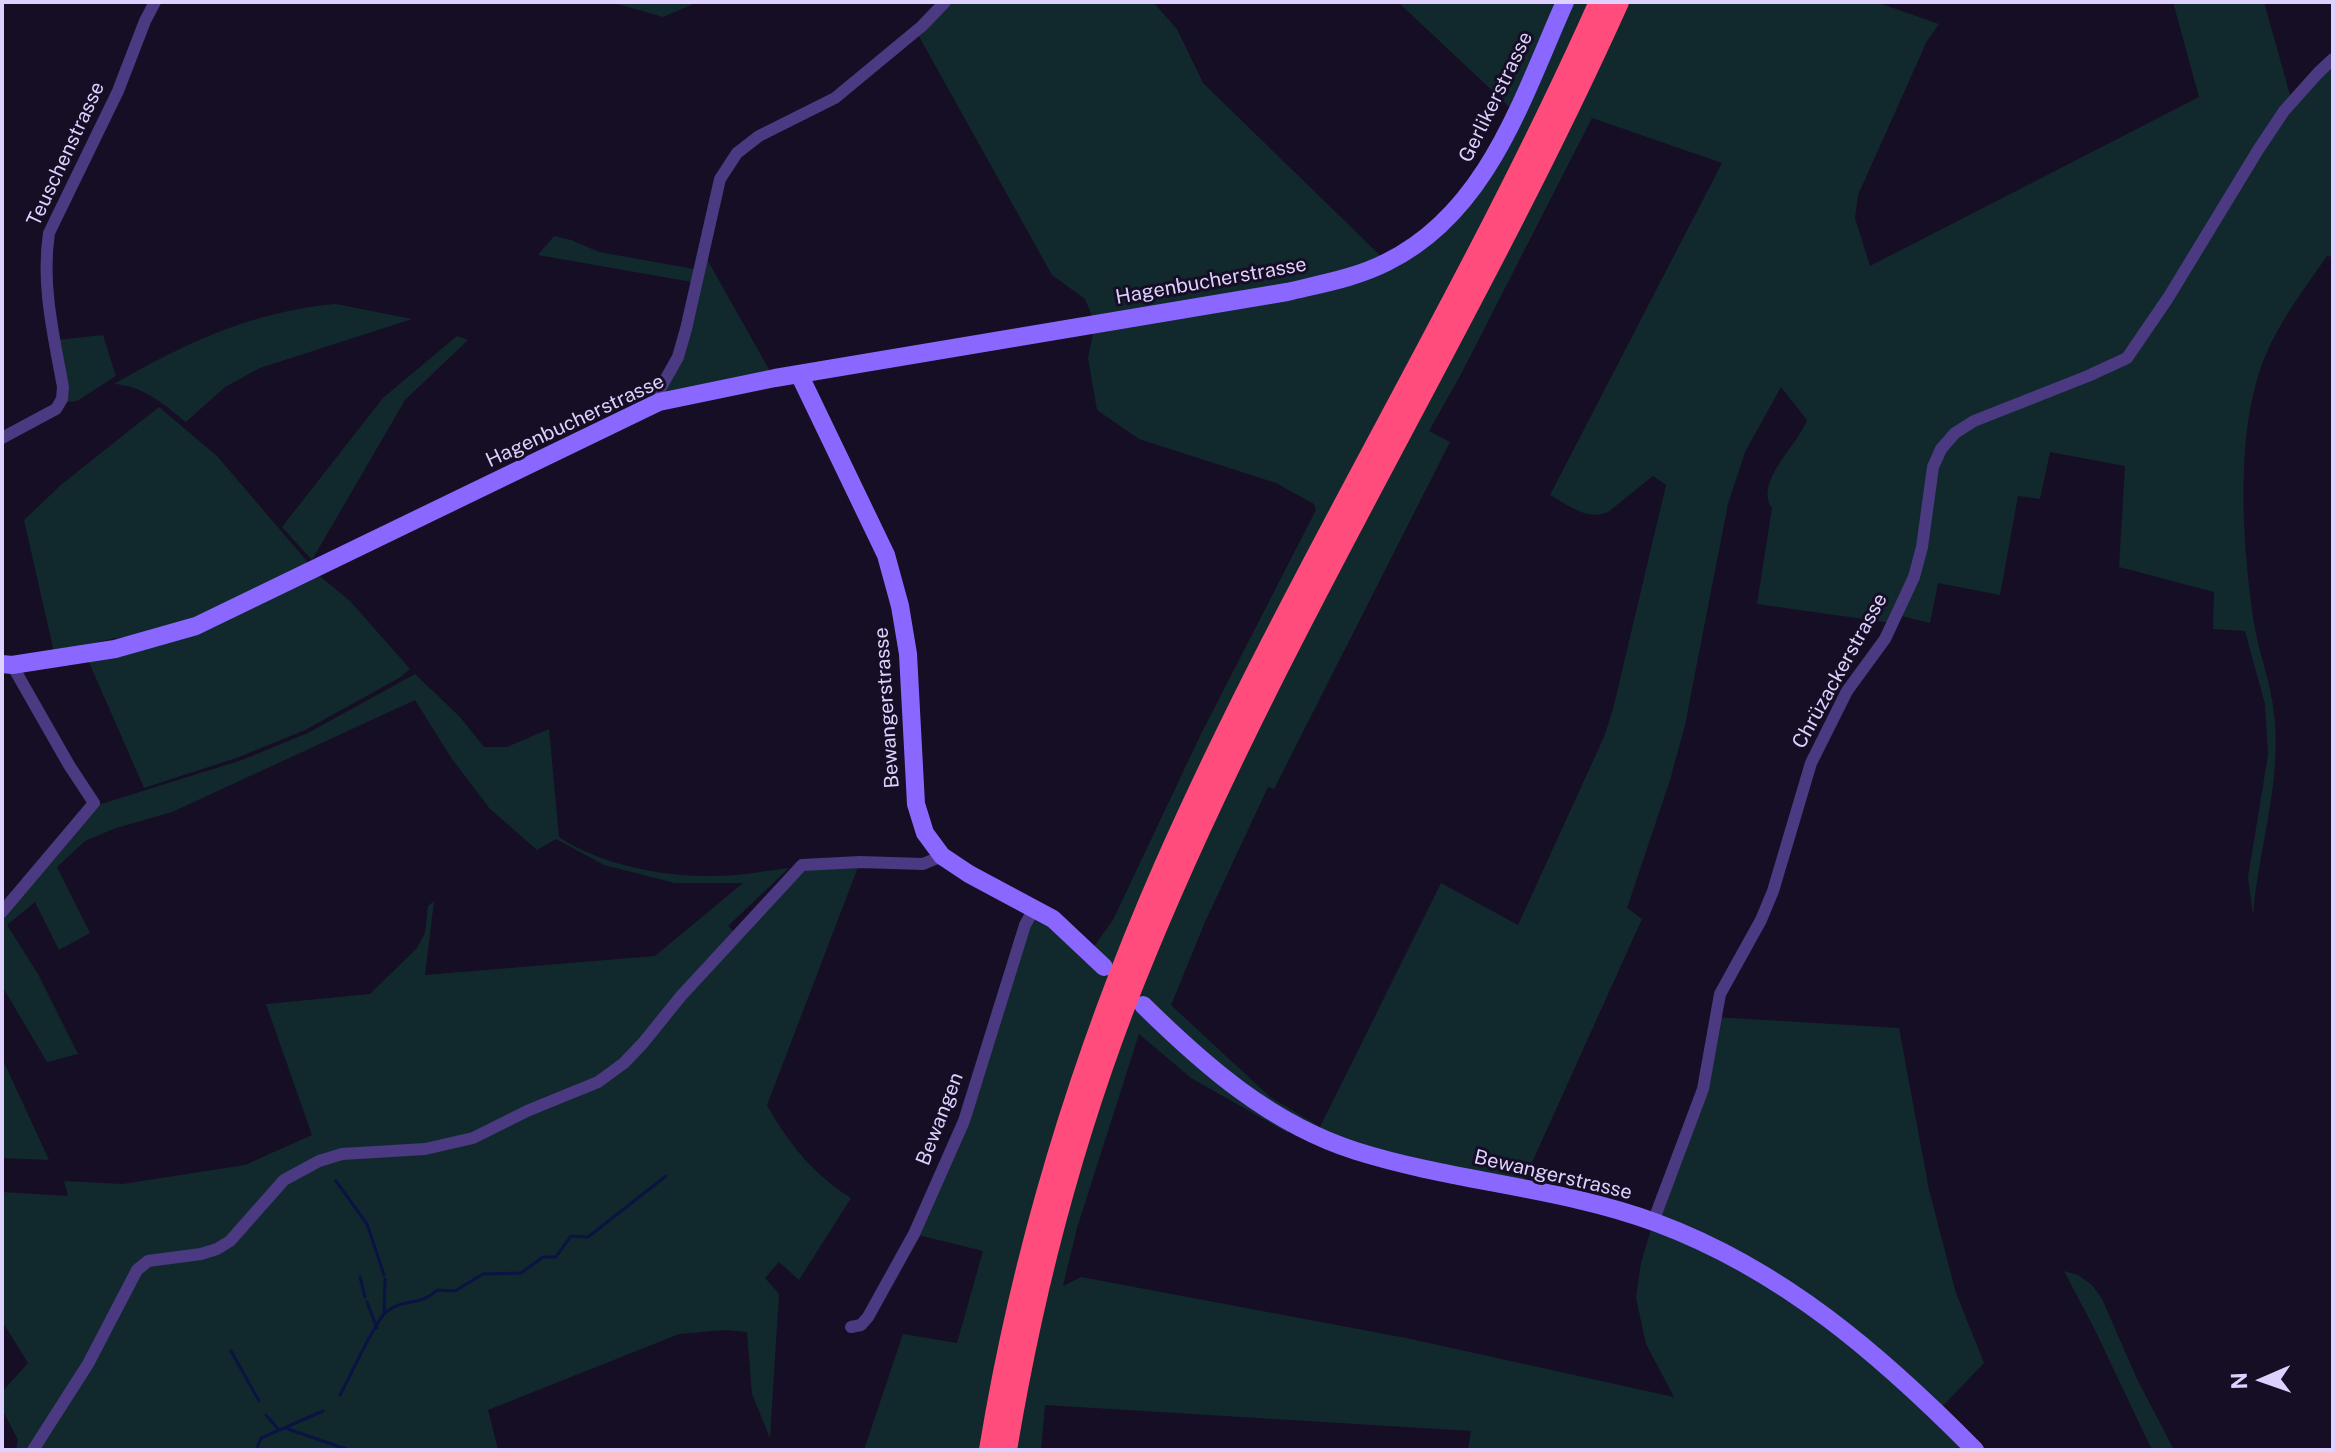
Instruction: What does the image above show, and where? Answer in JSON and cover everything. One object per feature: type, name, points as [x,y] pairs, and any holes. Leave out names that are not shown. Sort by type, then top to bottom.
[{"type":"highway","points":[[990,1450],[1018,1304],[1048,1189],[1091,1054],[1141,922],[1237,712],[1496,219],[1600,2]]},
{"type":"highway","points":[[1006,1450],[1033,1312],[1077,1144],[1122,1012],[1177,878],[1288,647],[1512,223],[1618,2]]},
{"type":"street","name":"Teuschenstrasse","points":[[2,438],[56,409],[62,399],[63,387],[46,282],[45,255],[49,233],[118,91],[155,2]]},
{"type":"street","points":[[659,402],[660,389],[678,357],[686,329],[720,179],[737,153],[759,136],[835,98],[922,26],[945,2]]},
{"type":"street","name":"Gerlikerstrasse","points":[[1382,264],[1414,246],[1440,226],[1465,201],[1486,171],[1565,2]]},
{"type":"street","name":"Chrüzackerstrasse","points":[[1653,1222],[1703,1089],[1720,994],[1761,920],[1773,891],[1811,763],[1847,691],[1885,639],[1914,577],[1922,547],[1933,467],[1941,449],[1955,433],[1974,421],[2127,358],[2168,298],[2284,111],[2333,59]]},
{"type":"street","name":"Hagenbucherstrasse","points":[[7,664],[115,649],[196,626],[659,402],[799,374],[1287,292],[1382,264]]},
{"type":"street","name":"Bewangerstrasse","points":[[799,374],[886,555],[900,606],[908,654],[916,804],[925,833],[942,856],[969,874],[1035,907],[1076,939],[1104,967]]},
{"type":"street","points":[[2,912],[94,803],[7,664]]},
{"type":"street","points":[[33,1450],[88,1364],[137,1270],[148,1261],[217,1249],[230,1241],[284,1180],[319,1161],[342,1154],[425,1149],[473,1138],[527,1111],[598,1082],[624,1063],[643,1043],[681,996],[802,865],[860,862],[923,864],[942,856]]},
{"type":"street","name":"Bewangen","points":[[851,1327],[861,1325],[868,1317],[914,1234],[964,1121],[1025,925],[1035,907]]},
{"type":"street","name":"Bewangerstrasse","points":[[1143,1005],[1202,1062],[1246,1096],[1353,1150],[1407,1165],[1600,1205],[1653,1222],[1716,1248],[1765,1273],[1840,1327],[1937,1412],[1975,1450]]},
{"type":"green space","points":[[611,2],[698,2],[663,17]]},
{"type":"green space","points":[[945,2],[1153,2],[1177,29],[1203,83],[1387,262],[1440,226],[1516,113],[1398,2],[1876,2],[1939,24],[1927,41],[1858,195],[1855,218],[1870,266],[2199,97],[2173,2],[2264,2],[2292,102],[2333,59],[2333,257],[2327,256],[2277,331],[2264,359],[2248,419],[2244,486],[2246,554],[2255,630],[2274,709],[2276,747],[2272,796],[2253,916],[2248,877],[2268,755],[2265,704],[2245,631],[2213,629],[2214,592],[2119,567],[2125,466],[2050,452],[2040,499],[2018,496],[2000,595],[1938,583],[1930,623],[1897,615],[1892,623],[1757,604],[1772,508],[1768,498],[1769,487],[1779,464],[1807,420],[1781,387],[1745,452],[1728,504],[1685,725],[1627,908],[1642,919],[1520,1189],[1293,1124],[1288,1133],[1191,1078],[1139,1034],[1077,1228],[1063,1286],[1081,1277],[1406,1338],[1674,1397],[1646,1344],[1636,1298],[1641,1263],[1653,1222],[1703,1089],[1715,1017],[1899,1028],[1929,1190],[1956,1293],[1984,1363],[1937,1412],[1975,1450],[1468,1450],[1471,1431],[1045,1405],[1041,1450],[864,1450],[903,1334],[957,1343],[983,1251],[914,1234],[964,1121],[1035,907],[1090,952],[1113,920],[1201,734],[1316,510],[1314,504],[1276,483],[1139,439],[1097,410],[1088,358],[1095,323],[1085,299],[1052,275],[916,31]],"holes":[[[1592,118],[1722,163],[1550,495],[1578,511],[1593,515],[1608,512],[1653,476],[1666,485],[1604,737],[1518,925],[1441,883],[1320,1127],[1270,1097],[1171,1005],[1205,922],[1268,787],[1274,789],[1450,442],[1429,431]]]},
{"type":"green space","points":[[554,236],[599,252],[694,269],[692,282],[538,255]]},
{"type":"green space","points":[[704,254],[771,373],[669,393],[664,389]]},
{"type":"green space","points":[[336,304],[412,319],[260,368],[225,387],[186,422],[144,392],[114,384],[220,331],[276,314]]},
{"type":"green space","points":[[103,335],[116,376],[77,401],[67,402],[57,340]]},
{"type":"green space","points":[[457,336],[468,340],[405,400],[312,560],[282,527],[383,398]]},
{"type":"green space","points":[[159,407],[217,456],[311,566],[155,634],[116,638],[54,652],[24,520],[62,484]]},
{"type":"green space","points":[[316,573],[350,601],[410,669],[305,730],[239,757],[144,788],[88,660]]},
{"type":"green space","points":[[415,674],[460,717],[484,747],[507,747],[549,729],[559,837],[576,847],[633,867],[694,876],[723,876],[789,868],[728,926],[733,931],[802,865],[860,862],[767,1105],[803,1157],[825,1179],[851,1198],[799,1280],[779,1262],[765,1278],[779,1294],[770,1438],[752,1394],[747,1332],[726,1330],[679,1334],[488,1410],[498,1450],[16,1450],[18,1440],[2,1409],[2,1392],[28,1363],[2,1321],[2,1192],[68,1196],[64,1181],[123,1184],[245,1165],[312,1135],[266,1004],[370,994],[417,948],[425,933],[428,906],[434,901],[425,975],[655,956],[743,883],[675,883],[604,865],[556,839],[537,850],[490,809],[452,759],[415,700],[172,812],[116,828],[85,841],[57,867],[90,933],[59,950],[35,902],[7,925],[38,974],[78,1054],[47,1062],[2,986],[2,913],[98,805],[242,760],[308,733]]},
{"type":"green space","points":[[2,1058],[49,1160],[2,1158]]},
{"type":"green space","points":[[2064,1271],[2078,1275],[2092,1285],[2102,1299],[2137,1379],[2174,1450],[2152,1450]]},
{"type":"waterway","points":[[340,1395],[381,1317],[393,1307],[425,1298],[437,1290],[455,1291],[483,1274],[521,1273],[543,1257],[556,1257],[571,1236],[588,1237],[666,1176]]},
{"type":"waterway","points":[[336,1181],[367,1224],[384,1275]]},
{"type":"waterway","points":[[360,1277],[365,1297]]},
{"type":"waterway","points":[[384,1313],[385,1279]]},
{"type":"waterway","points":[[367,1302],[377,1328]]},
{"type":"waterway","points":[[231,1351],[259,1401]]},
{"type":"waterway","points":[[256,1450],[261,1438],[323,1411]]},
{"type":"waterway","points":[[266,1415],[279,1430]]},
{"type":"waterway","points":[[285,1428],[346,1449]]}]
